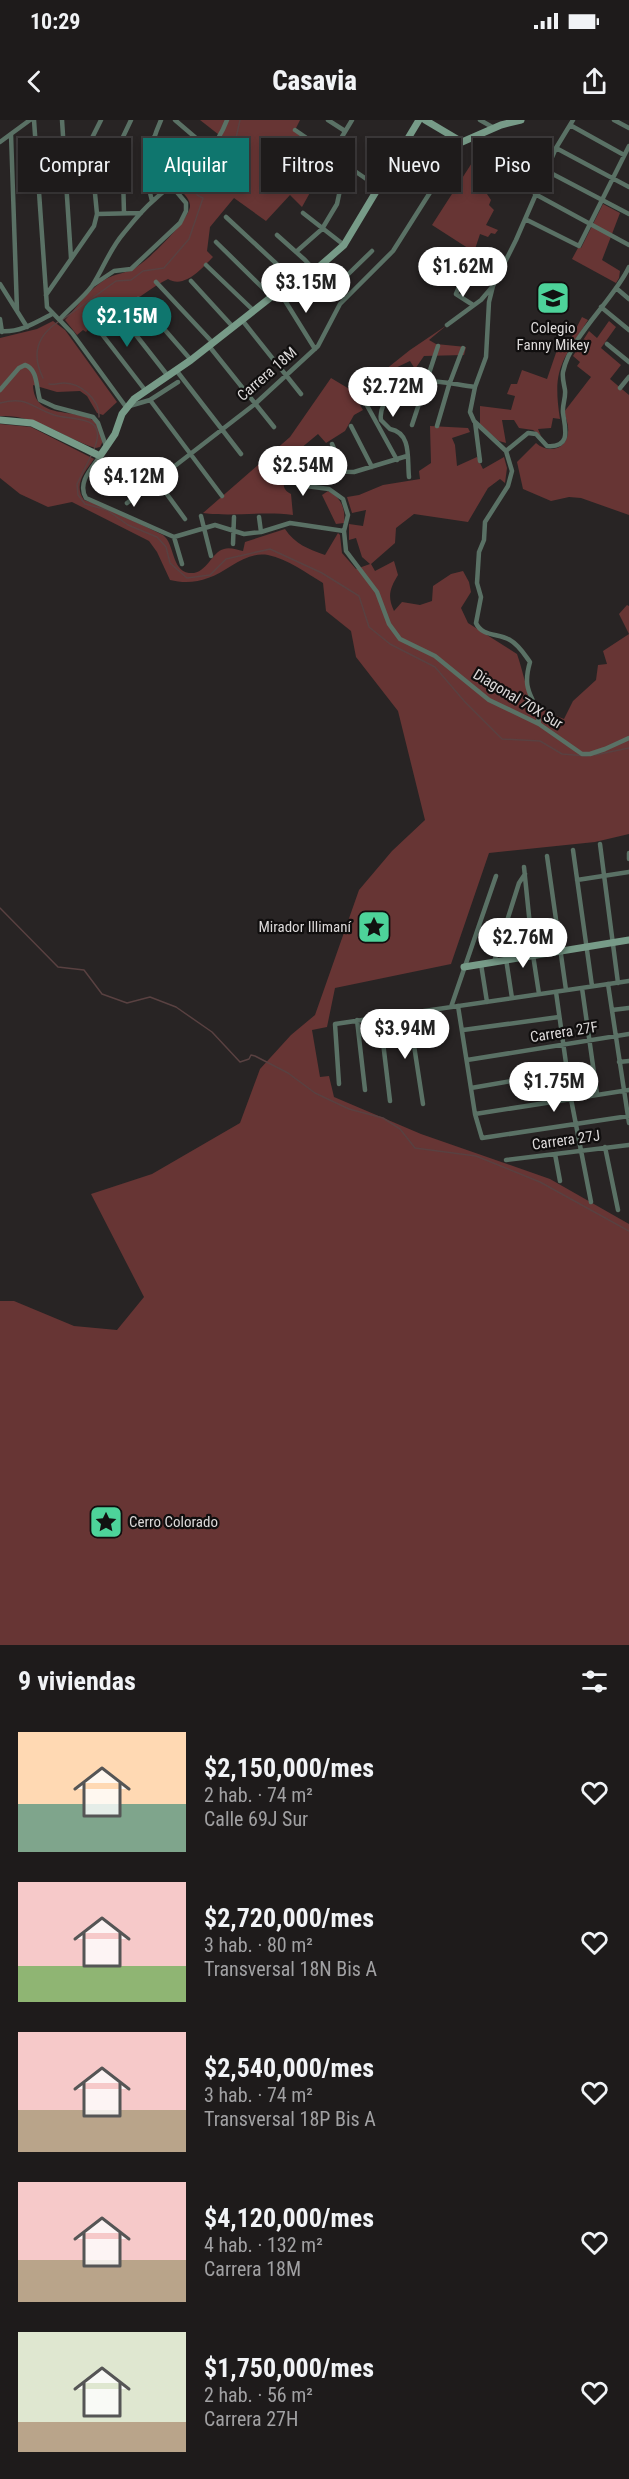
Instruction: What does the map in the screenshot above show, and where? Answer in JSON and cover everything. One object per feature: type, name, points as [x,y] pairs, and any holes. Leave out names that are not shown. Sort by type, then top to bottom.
[{"type":"street","points":[[0,142],[32,120],[46,304],[126,407]]},
{"type":"street","points":[[62,120],[71,258]]},
{"type":"street","points":[[46,295],[94,226],[97,214],[90,142],[101,120]]},
{"type":"street","points":[[124,213],[122,139],[131,120]]},
{"type":"street","points":[[152,201],[148,186],[147,165],[154,136],[161,120]]},
{"type":"street","points":[[175,120],[196,138]]},
{"type":"street","points":[[219,138],[227,120]]},
{"type":"street","points":[[328,120],[345,131]]},
{"type":"street","points":[[341,138],[352,120]]},
{"type":"street","points":[[408,138],[419,120]]},
{"type":"street","points":[[424,120],[462,142],[494,128],[521,120]]},
{"type":"street","points":[[480,120],[494,128]]},
{"type":"street","points":[[614,120],[629,128]]},
{"type":"street","points":[[552,156],[571,122],[624,155]]},
{"type":"street","points":[[295,130],[307,138]]},
{"type":"street","points":[[11,134],[17,310]]},
{"type":"street","name":"Carrera 18M","points":[[127,504],[156,479],[255,404],[315,349],[344,298],[380,267],[393,251],[462,142]]},
{"type":"street","points":[[525,219],[579,246],[629,146]]},
{"type":"street","points":[[556,148],[629,187]]},
{"type":"street","points":[[552,174],[629,214]]},
{"type":"street","points":[[61,321],[91,286],[120,237],[163,192]]},
{"type":"street","points":[[91,286],[114,271],[131,270],[180,223],[186,211],[186,203],[177,192]]},
{"type":"street","points":[[296,252],[322,229],[338,204],[340,192]]},
{"type":"street","points":[[375,192],[344,245],[314,270],[294,280],[126,407],[115,434],[106,446],[94,454],[83,481],[84,496],[174,537],[215,525],[244,534],[261,532],[290,523],[344,531],[348,511],[344,499],[336,492],[324,487],[298,485],[293,478],[297,471],[354,472],[407,456]]},
{"type":"street","points":[[480,460],[475,422],[470,412],[475,387],[486,357],[489,302],[493,286],[535,194],[629,245]]},
{"type":"street","points":[[97,214],[141,213]]},
{"type":"street","points":[[303,213],[344,245]]},
{"type":"street","points":[[226,217],[294,280]]},
{"type":"street","points":[[277,235],[332,290],[344,298]]},
{"type":"street","points":[[216,242],[272,297]]},
{"type":"street","points":[[332,290],[372,251]]},
{"type":"street","points":[[470,261],[456,294],[473,305]]},
{"type":"street","points":[[206,265],[254,311]]},
{"type":"street","points":[[506,451],[528,433],[536,434],[544,445],[557,445],[564,438],[566,425],[563,415],[565,392],[563,372],[571,354],[602,307],[628,274],[629,267]]},
{"type":"street","points":[[191,281],[233,327]]},
{"type":"street","points":[[156,282],[211,344],[274,427]]},
{"type":"street","points":[[0,284],[27,327]]},
{"type":"street","points":[[447,325],[493,286]]},
{"type":"street","points":[[616,288],[629,299]]},
{"type":"street","points":[[279,291],[315,349]]},
{"type":"street","points":[[138,299],[191,360]]},
{"type":"street","points":[[111,303],[168,376]]},
{"type":"street","points":[[602,307],[629,330]]},
{"type":"street","points":[[0,319],[1,332],[10,332],[27,327],[52,314]]},
{"type":"street","points":[[91,320],[146,390]]},
{"type":"street","points":[[242,320],[301,394]]},
{"type":"street","points":[[608,344],[629,362]]},
{"type":"street","points":[[412,425],[438,346]]},
{"type":"street","points":[[437,426],[449,385],[464,348]]},
{"type":"street","points":[[0,390],[22,366],[28,365],[34,370],[39,399],[55,407],[93,417],[98,423],[106,446]]},
{"type":"street","points":[[176,370],[241,454]]},
{"type":"street","points":[[620,388],[629,377]]},
{"type":"street","points":[[126,407],[150,400],[178,382]]},
{"type":"street","points":[[409,477],[403,435],[390,429],[381,420],[380,412],[384,402],[410,383],[425,382],[475,387]]},
{"type":"street","points":[[150,400],[222,496]]},
{"type":"street","points":[[364,400],[397,460]]},
{"type":"street","points":[[0,420],[18,421],[38,426],[94,454]]},
{"type":"street","points":[[475,422],[506,451],[511,462],[512,475],[485,522],[484,540],[479,552],[477,583],[481,597],[476,623],[482,631],[508,638],[520,648],[530,662],[525,677],[528,694],[539,712],[539,724]]},
{"type":"street","points":[[351,426],[372,467]]},
{"type":"street","points":[[383,435],[390,429]]},
{"type":"street","points":[[332,444],[344,471]]},
{"type":"street","points":[[142,460],[185,519]]},
{"type":"street","points":[[201,516],[212,556]]},
{"type":"street","points":[[233,544],[234,517]]},
{"type":"street","points":[[259,517],[261,532]]},
{"type":"street","name":"Diagonal 70X Sur","points":[[344,531],[346,551],[377,592],[393,632],[407,644],[435,656],[489,700],[539,724],[582,754],[605,749],[629,738]]},
{"type":"street","points":[[174,537],[182,564]]},
{"type":"street","points":[[600,844],[618,983]]},
{"type":"street","points":[[573,850],[592,986]]},
{"type":"street","points":[[628,853],[629,859]]},
{"type":"street","points":[[547,856],[567,990]]},
{"type":"street","points":[[524,867],[539,994]]},
{"type":"street","points":[[577,880],[629,872]]},
{"type":"street","points":[[494,962],[519,883],[525,874]]},
{"type":"street","points":[[450,1007],[496,876]]},
{"type":"street","points":[[464,967],[629,940]]},
{"type":"street","points":[[506,959],[512,998]]},
{"type":"street","points":[[481,964],[487,1002]]},
{"type":"street","points":[[339,1084],[335,1024],[629,981]]},
{"type":"street","points":[[608,984],[619,1062],[626,1090],[629,1124]]},
{"type":"street","points":[[582,988],[597,1094]]},
{"type":"street","points":[[556,992],[575,1124],[591,1202]]},
{"type":"street","points":[[458,1006],[475,1114],[482,1138],[628,1116]]},
{"type":"street","points":[[612,1010],[629,1008]]},
{"type":"street","points":[[409,1013],[423,1104]]},
{"type":"street","points":[[380,1017],[390,1101]]},
{"type":"street","points":[[463,1030],[559,1017]]},
{"type":"street","points":[[357,1020],[365,1090]]},
{"type":"street","name":"Carrera 27F","points":[[467,1059],[629,1034]]},
{"type":"street","points":[[619,1062],[629,1061]]},
{"type":"street","points":[[471,1088],[568,1071]]},
{"type":"street","points":[[475,1114],[626,1090]]},
{"type":"street","name":"Carrera 27J","points":[[506,1160],[629,1144]]},
{"type":"street","points":[[605,1147],[618,1210]]},
{"type":"street","points":[[555,1154],[560,1180]]},
{"type":"shaded area","points":[[200,120],[300,120],[295,130],[307,138],[261,138],[261,192],[310,192],[302,207],[290,195],[266,221],[234,198],[210,227],[207,251],[213,257],[193,276],[181,281],[168,279],[119,310],[116,306],[94,322],[86,332],[83,330],[77,335],[65,320],[95,287],[113,276],[133,269],[167,240],[189,211],[190,205],[183,192],[249,192],[249,138],[223,138]]},
{"type":"shaded area","points":[[473,161],[473,192],[486,192],[491,200],[489,205],[494,210],[486,225],[498,230],[488,237],[480,234],[474,252],[432,225],[453,192],[461,192],[461,180]]},
{"type":"shaded area","points":[[603,204],[620,213],[602,260],[620,271],[616,283],[572,259],[579,246],[581,248]]},
{"type":"shaded area","points":[[582,317],[588,320],[566,356],[558,376],[560,419],[553,418],[551,428],[538,429],[541,436],[533,430],[519,428],[514,420],[502,420],[506,443],[499,441],[480,426],[480,406],[511,410],[515,396],[507,394],[511,384],[517,384],[522,370],[547,379],[558,347],[566,348]]},
{"type":"shaded area","points":[[53,321],[65,330],[117,402],[103,415],[97,413],[87,396],[80,391],[57,392],[33,385],[35,396],[40,404],[47,408],[85,416],[93,420],[102,435],[103,441],[100,447],[84,444],[50,427],[26,419],[0,416],[0,338],[37,329]]},
{"type":"shaded area","points":[[609,321],[616,327],[601,348],[621,365],[610,379],[629,395],[629,515],[581,498],[569,497],[551,501],[523,489],[517,462],[536,443],[551,449],[564,443],[568,429],[564,412],[591,377],[577,366],[580,362],[573,356],[589,331],[597,338]]},
{"type":"shaded area","points":[[447,325],[429,340],[436,344],[466,347],[464,355],[424,356],[415,369],[410,361],[389,371],[357,400],[363,410],[354,415],[345,431],[326,443],[318,434],[277,468],[292,474],[284,483],[285,489],[291,494],[293,515],[203,513],[290,437],[331,378],[356,393],[410,350]]},
{"type":"shaded area","points":[[0,424],[31,427],[94,459],[80,483],[84,500],[100,505],[163,535],[170,544],[179,567],[189,573],[200,571],[224,549],[243,551],[245,542],[285,529],[302,545],[325,555],[338,533],[342,553],[356,569],[370,564],[362,557],[356,538],[349,540],[349,524],[363,526],[366,510],[352,513],[347,497],[359,495],[383,485],[420,479],[419,471],[431,463],[430,426],[468,428],[470,432],[452,438],[457,466],[477,457],[483,469],[504,457],[507,468],[505,483],[500,479],[488,488],[468,522],[414,514],[396,528],[395,543],[371,564],[375,571],[394,561],[398,575],[390,592],[394,611],[402,602],[420,605],[432,601],[433,586],[451,574],[463,571],[471,592],[461,608],[468,623],[517,654],[530,694],[535,702],[551,714],[564,719],[573,701],[596,680],[598,665],[607,664],[603,651],[629,634],[629,834],[595,842],[489,853],[451,964],[335,988],[327,1027],[312,1030],[320,1077],[329,1076],[334,1097],[421,1134],[550,1179],[629,1224],[629,1645],[0,1645],[0,1301],[14,1301],[74,1326],[117,1330],[144,1297],[91,1194],[152,1174],[240,1123],[260,1069],[291,1035],[315,1015],[359,890],[392,851],[425,820],[398,711],[356,657],[351,631],[326,611],[323,583],[297,567],[268,555],[251,556],[203,580],[179,582],[170,580],[157,552],[149,541],[72,502],[48,507],[20,494],[0,478]]},
{"type":"shaded area","points":[[328,491],[342,504],[344,523],[336,524],[322,495]]},
{"type":"shaded area","points":[[627,605],[629,606],[629,634],[619,614]]},
{"type":"waterway","points":[[62,320],[116,281],[131,280],[143,271],[164,268],[189,239],[203,198],[197,195],[197,186],[204,172],[217,162],[242,156],[236,138],[240,120]]},
{"type":"waterway","points":[[43,378],[37,361],[38,346],[45,333],[58,322]]},
{"type":"waterway","points":[[49,384],[64,383],[83,389],[93,399],[99,417]]},
{"type":"waterway","points":[[0,403],[9,401],[28,403],[54,415],[87,421],[97,430],[94,449]]},
{"type":"waterway","points":[[91,456],[77,484],[78,495],[85,504],[107,510],[128,525],[157,537],[166,547],[170,563],[187,578],[210,575],[226,559],[270,549],[322,573],[359,596],[369,627],[390,644],[435,667],[465,702],[502,739],[540,741],[562,754],[587,756]]},
{"type":"waterway","points":[[595,755],[629,748]]},
{"type":"waterway","points":[[0,908],[58,967],[84,970],[102,994],[127,1003],[150,997],[176,1007],[212,1032],[240,1062],[249,1059],[251,1055],[255,1056],[288,1073],[315,1093],[349,1109],[383,1118],[400,1129],[415,1148],[476,1156],[540,1182],[629,1231]]},
{"type":"place","name":"Colegio Fanny Mikey","points":[[553,298]]},
{"type":"place","name":"Mirador Illimaní","points":[[374,927]]},
{"type":"place","name":"Cerro Colorado","points":[[106,1522]]}]
